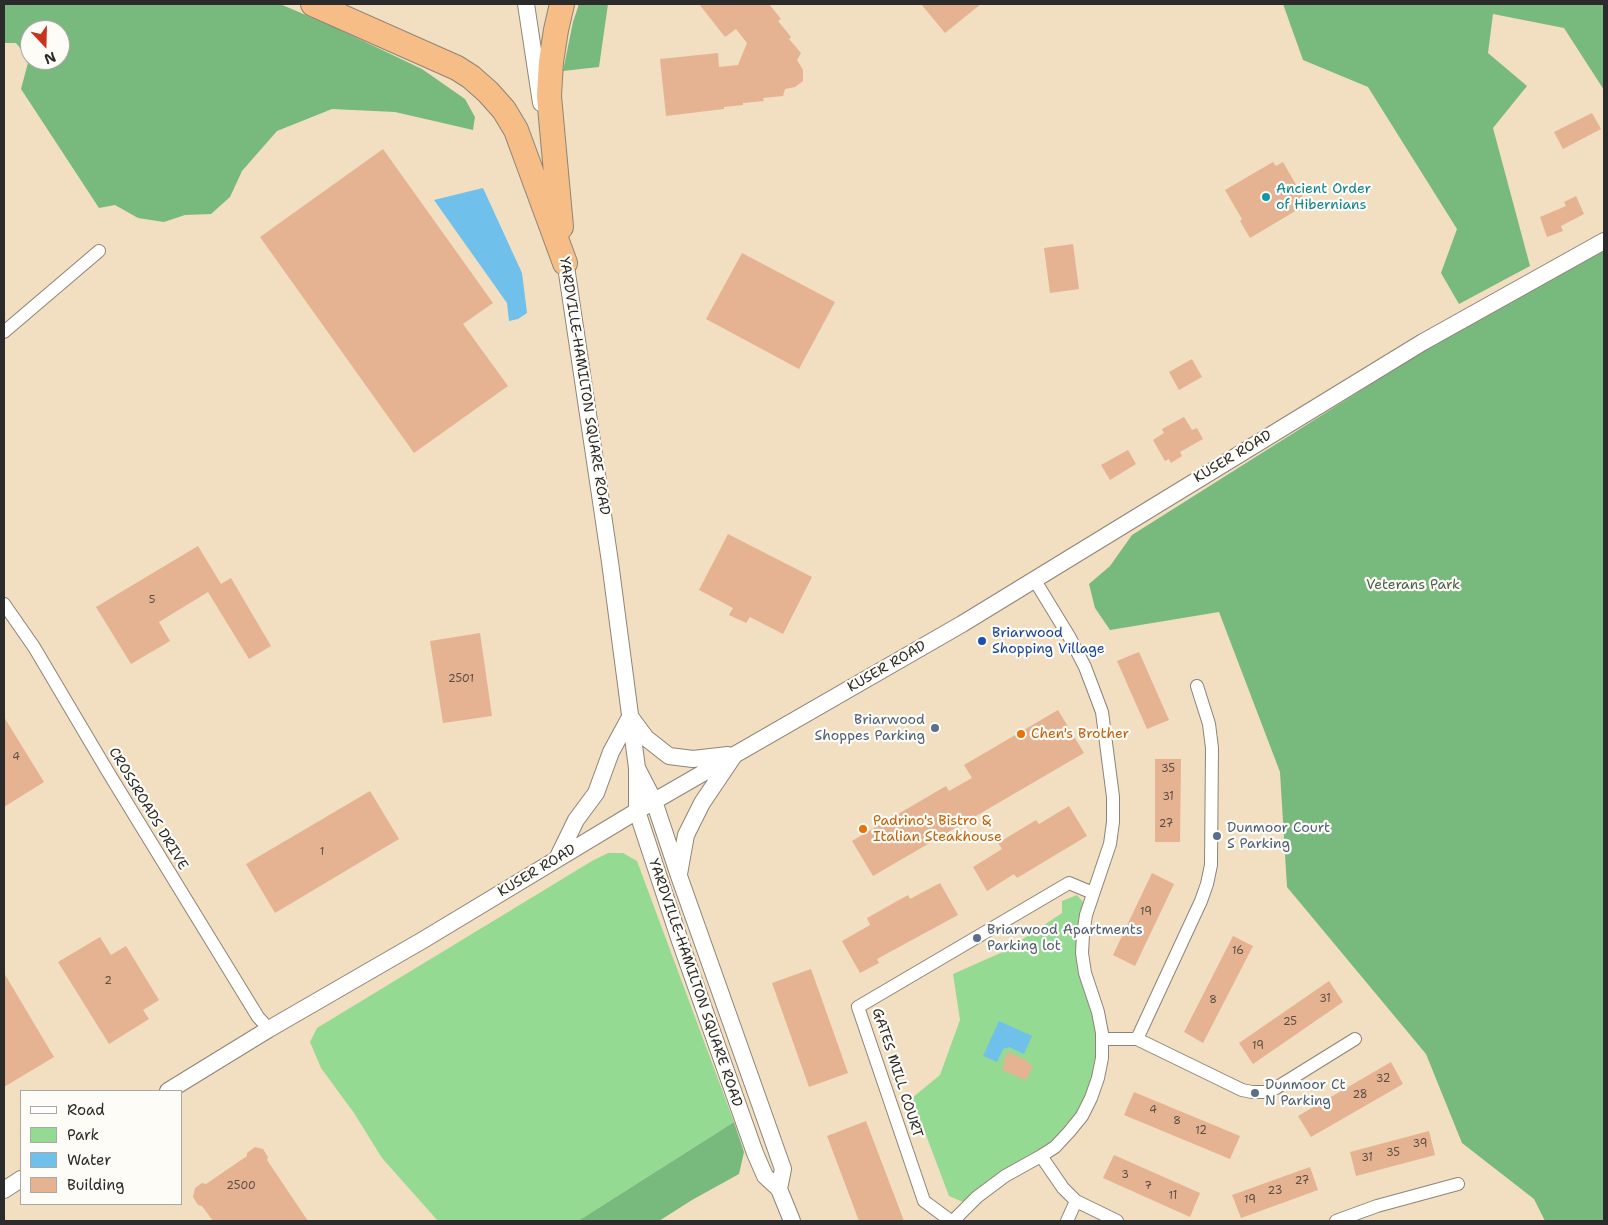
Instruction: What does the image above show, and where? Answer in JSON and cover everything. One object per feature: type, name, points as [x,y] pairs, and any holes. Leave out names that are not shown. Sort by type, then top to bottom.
[{"type":"highway","points":[[313,4],[457,68],[488,92],[504,110],[516,130],[565,258]]},
{"type":"highway","points":[[562,4],[551,62],[549,96],[565,258]]},
{"type":"street","name":"YARDVILLE-HAMILTON SQUARE ROAD","points":[[526,4],[610,562],[637,768],[637,811],[680,941],[755,1154],[765,1176],[779,1189],[792,1221]]},
{"type":"street","name":"KUSER ROAD","points":[[170,1090],[654,801],[962,624],[1423,342],[1604,241]]},
{"type":"street","points":[[4,332],[99,251]]},
{"type":"street","points":[[952,1221],[977,1197],[1005,1176],[1055,1147],[1070,1132],[1092,1098],[1102,1058],[1102,1039],[1098,1012],[1085,973],[1082,953],[1086,914],[1110,844],[1113,822],[1113,797],[1102,712],[1085,667],[1070,638],[1034,579]]},
{"type":"street","name":"CROSSROADS DRIVE","points":[[4,604],[34,647],[112,779],[258,1017],[269,1029]]},
{"type":"street","points":[[1137,1039],[1202,901],[1208,884],[1211,865],[1212,748],[1209,724],[1196,686]]},
{"type":"street","points":[[557,859],[576,820],[596,793],[611,752],[630,717],[646,738],[669,756],[693,759],[736,754]]},
{"type":"street","points":[[678,876],[686,835],[702,803],[736,754]]},
{"type":"street","name":"YARDVILLE-HAMILTON SQUARE ROAD","points":[[637,768],[654,801],[678,876],[783,1170],[779,1189]]},
{"type":"street","name":"GATES MILL COURT","points":[[952,1221],[924,1201],[858,1008],[1069,883],[1093,892]]},
{"type":"street","points":[[1102,1039],[1137,1039],[1242,1090],[1252,1092],[1265,1092],[1276,1088],[1355,1039]]},
{"type":"street","points":[[1042,1156],[1063,1188],[1076,1201],[1117,1221]]},
{"type":"street","points":[[4,1190],[20,1180]]},
{"type":"street","points":[[1336,1221],[1377,1206],[1458,1184]]},
{"type":"street","points":[[1067,1221],[1076,1201]]},
{"type":"green space","points":[[4,4],[280,4],[334,27],[422,69],[465,99],[475,117],[473,130],[395,112],[332,109],[277,131],[242,171],[230,197],[211,214],[185,215],[164,222],[138,218],[115,205],[99,208],[21,89],[26,70],[70,70],[70,20],[20,20],[20,48],[16,43],[4,43]]},
{"type":"green space","points":[[579,4],[608,4],[599,67],[563,71],[573,22]]},
{"type":"green space","points":[[1283,4],[1604,4],[1604,90],[1564,28],[1493,14],[1488,53],[1527,86],[1493,128],[1530,266],[1459,304],[1441,273],[1457,229],[1368,87],[1303,60]]},
{"type":"green space","name":"Veterans Park","points":[[1604,245],[1604,1221],[1545,1221],[1534,1199],[1462,1143],[1426,1054],[1287,887],[1280,772],[1219,612],[1110,630],[1095,608],[1089,584],[1110,566],[1132,535],[1471,321]]},
{"type":"green space","points":[[608,853],[623,853],[637,861],[734,1122],[578,1221],[438,1221],[382,1158],[354,1113],[321,1068],[310,1042],[317,1028]]},
{"type":"green space","points":[[1077,895],[1084,903],[1077,940],[1098,1034],[1094,1081],[1076,1118],[1050,1145],[1002,1172],[980,1187],[963,1202],[949,1196],[912,1098],[940,1075],[960,1020],[953,974],[1005,951],[1062,913],[1062,901]]},
{"type":"green space","points":[[734,1122],[744,1152],[739,1174],[659,1221],[578,1221]]},
{"type":"water","points":[[483,188],[522,273],[527,313],[518,319],[509,321],[507,303],[434,200]]},
{"type":"water","points":[[999,1021],[1032,1036],[1024,1054],[1009,1047],[1003,1049],[997,1062],[983,1056]]},
{"type":"building","points":[[699,4],[769,4],[781,19],[778,21],[791,37],[789,39],[801,53],[797,60],[803,70],[803,81],[795,87],[785,89],[783,96],[763,98],[764,101],[743,103],[743,105],[724,107],[724,109],[666,116],[660,59],[718,53],[719,67],[738,65],[747,43],[736,29],[725,37]]},
{"type":"building","points":[[921,4],[981,4],[945,33]]},
{"type":"building","points":[[1592,113],[1601,129],[1563,149],[1554,132]]},
{"type":"building","points":[[383,149],[493,303],[463,324],[508,386],[414,453],[260,237]]},
{"type":"building","name":"Ancient Order of Hibernians","points":[[1273,162],[1276,166],[1283,162],[1307,204],[1250,238],[1240,221],[1242,219],[1225,190]]},
{"type":"building","points":[[1576,196],[1584,214],[1561,226],[1563,231],[1547,237],[1540,217],[1566,206],[1564,202]]},
{"type":"building","points":[[1073,244],[1079,289],[1050,293],[1044,248]]},
{"type":"building","points":[[742,253],[835,302],[799,369],[706,319]]},
{"type":"building","points":[[1192,359],[1202,377],[1179,390],[1169,372]]},
{"type":"building","points":[[1184,417],[1192,430],[1197,428],[1203,439],[1180,452],[1182,456],[1171,463],[1169,459],[1165,461],[1153,440],[1164,433],[1162,429]]},
{"type":"building","points":[[1128,450],[1136,464],[1110,480],[1101,465]]},
{"type":"building","points":[[728,534],[812,577],[783,634],[750,617],[746,623],[729,615],[733,608],[699,590]]},
{"type":"building","points":[[198,546],[221,584],[231,578],[271,646],[249,659],[208,592],[159,622],[170,641],[131,664],[96,607]]},
{"type":"building","points":[[480,633],[492,716],[443,723],[430,641]]},
{"type":"building","points":[[1139,652],[1169,720],[1147,729],[1117,661]]},
{"type":"building","points":[[1058,710],[1084,753],[873,876],[852,841],[946,786],[949,791],[972,778],[964,765]]},
{"type":"building","points":[[4,717],[44,782],[4,807]]},
{"type":"building","points":[[1155,759],[1181,759],[1180,842],[1155,842]]},
{"type":"building","points":[[370,791],[399,839],[275,913],[246,864]]},
{"type":"building","points":[[1069,806],[1087,836],[1017,878],[1014,874],[987,891],[973,867],[1002,849],[998,843],[1036,820],[1039,824]]},
{"type":"building","points":[[1152,873],[1174,884],[1135,966],[1113,955]]},
{"type":"building","points":[[940,883],[958,915],[877,959],[879,963],[860,973],[842,941],[870,925],[867,918],[908,895],[910,899]]},
{"type":"building","points":[[1233,936],[1253,946],[1203,1043],[1184,1032]]},
{"type":"building","points":[[100,937],[111,955],[126,946],[159,1000],[143,1010],[149,1019],[109,1044],[58,962]]},
{"type":"building","points":[[811,969],[848,1073],[809,1087],[772,983]]},
{"type":"building","points":[[4,973],[54,1057],[4,1087]]},
{"type":"building","points":[[1329,981],[1343,1002],[1253,1064],[1239,1043]]},
{"type":"building","points":[[1008,1052],[1028,1061],[1027,1063],[1033,1066],[1026,1080],[1002,1070],[1005,1063],[1003,1062]]},
{"type":"building","points":[[1391,1062],[1403,1084],[1311,1137],[1298,1116]]},
{"type":"building","points":[[1134,1092],[1240,1136],[1230,1159],[1124,1115]]},
{"type":"building","points":[[866,1121],[904,1221],[859,1221],[827,1136]]},
{"type":"building","points":[[1429,1131],[1435,1155],[1356,1176],[1350,1152]]},
{"type":"building","points":[[255,1147],[263,1149],[268,1157],[267,1160],[308,1221],[213,1221],[202,1206],[198,1205],[193,1197],[195,1188],[202,1183],[206,1184],[247,1156],[247,1153]]},
{"type":"building","points":[[1114,1155],[1200,1193],[1190,1217],[1103,1178]]},
{"type":"building","points":[[1310,1167],[1318,1190],[1241,1218],[1232,1195]]},
{"type":"place","name":"Ancient Order of Hibernians","points":[[1266,197]]},
{"type":"place","name":"Briarwood Shopping Village","points":[[982,641]]},
{"type":"place","name":"Briarwood Shoppes Parking","points":[[935,728]]},
{"type":"place","name":"Chen's Brother","points":[[1021,734]]},
{"type":"place","name":"Padrino's Bistro & Italian Steakhouse","points":[[863,829]]},
{"type":"place","name":"Dunmoor Court S Parking","points":[[1217,836]]},
{"type":"place","name":"Briarwood Apartments Parking lot","points":[[977,938]]},
{"type":"place","name":"Dunmoor Ct N Parking","points":[[1255,1093]]}]
